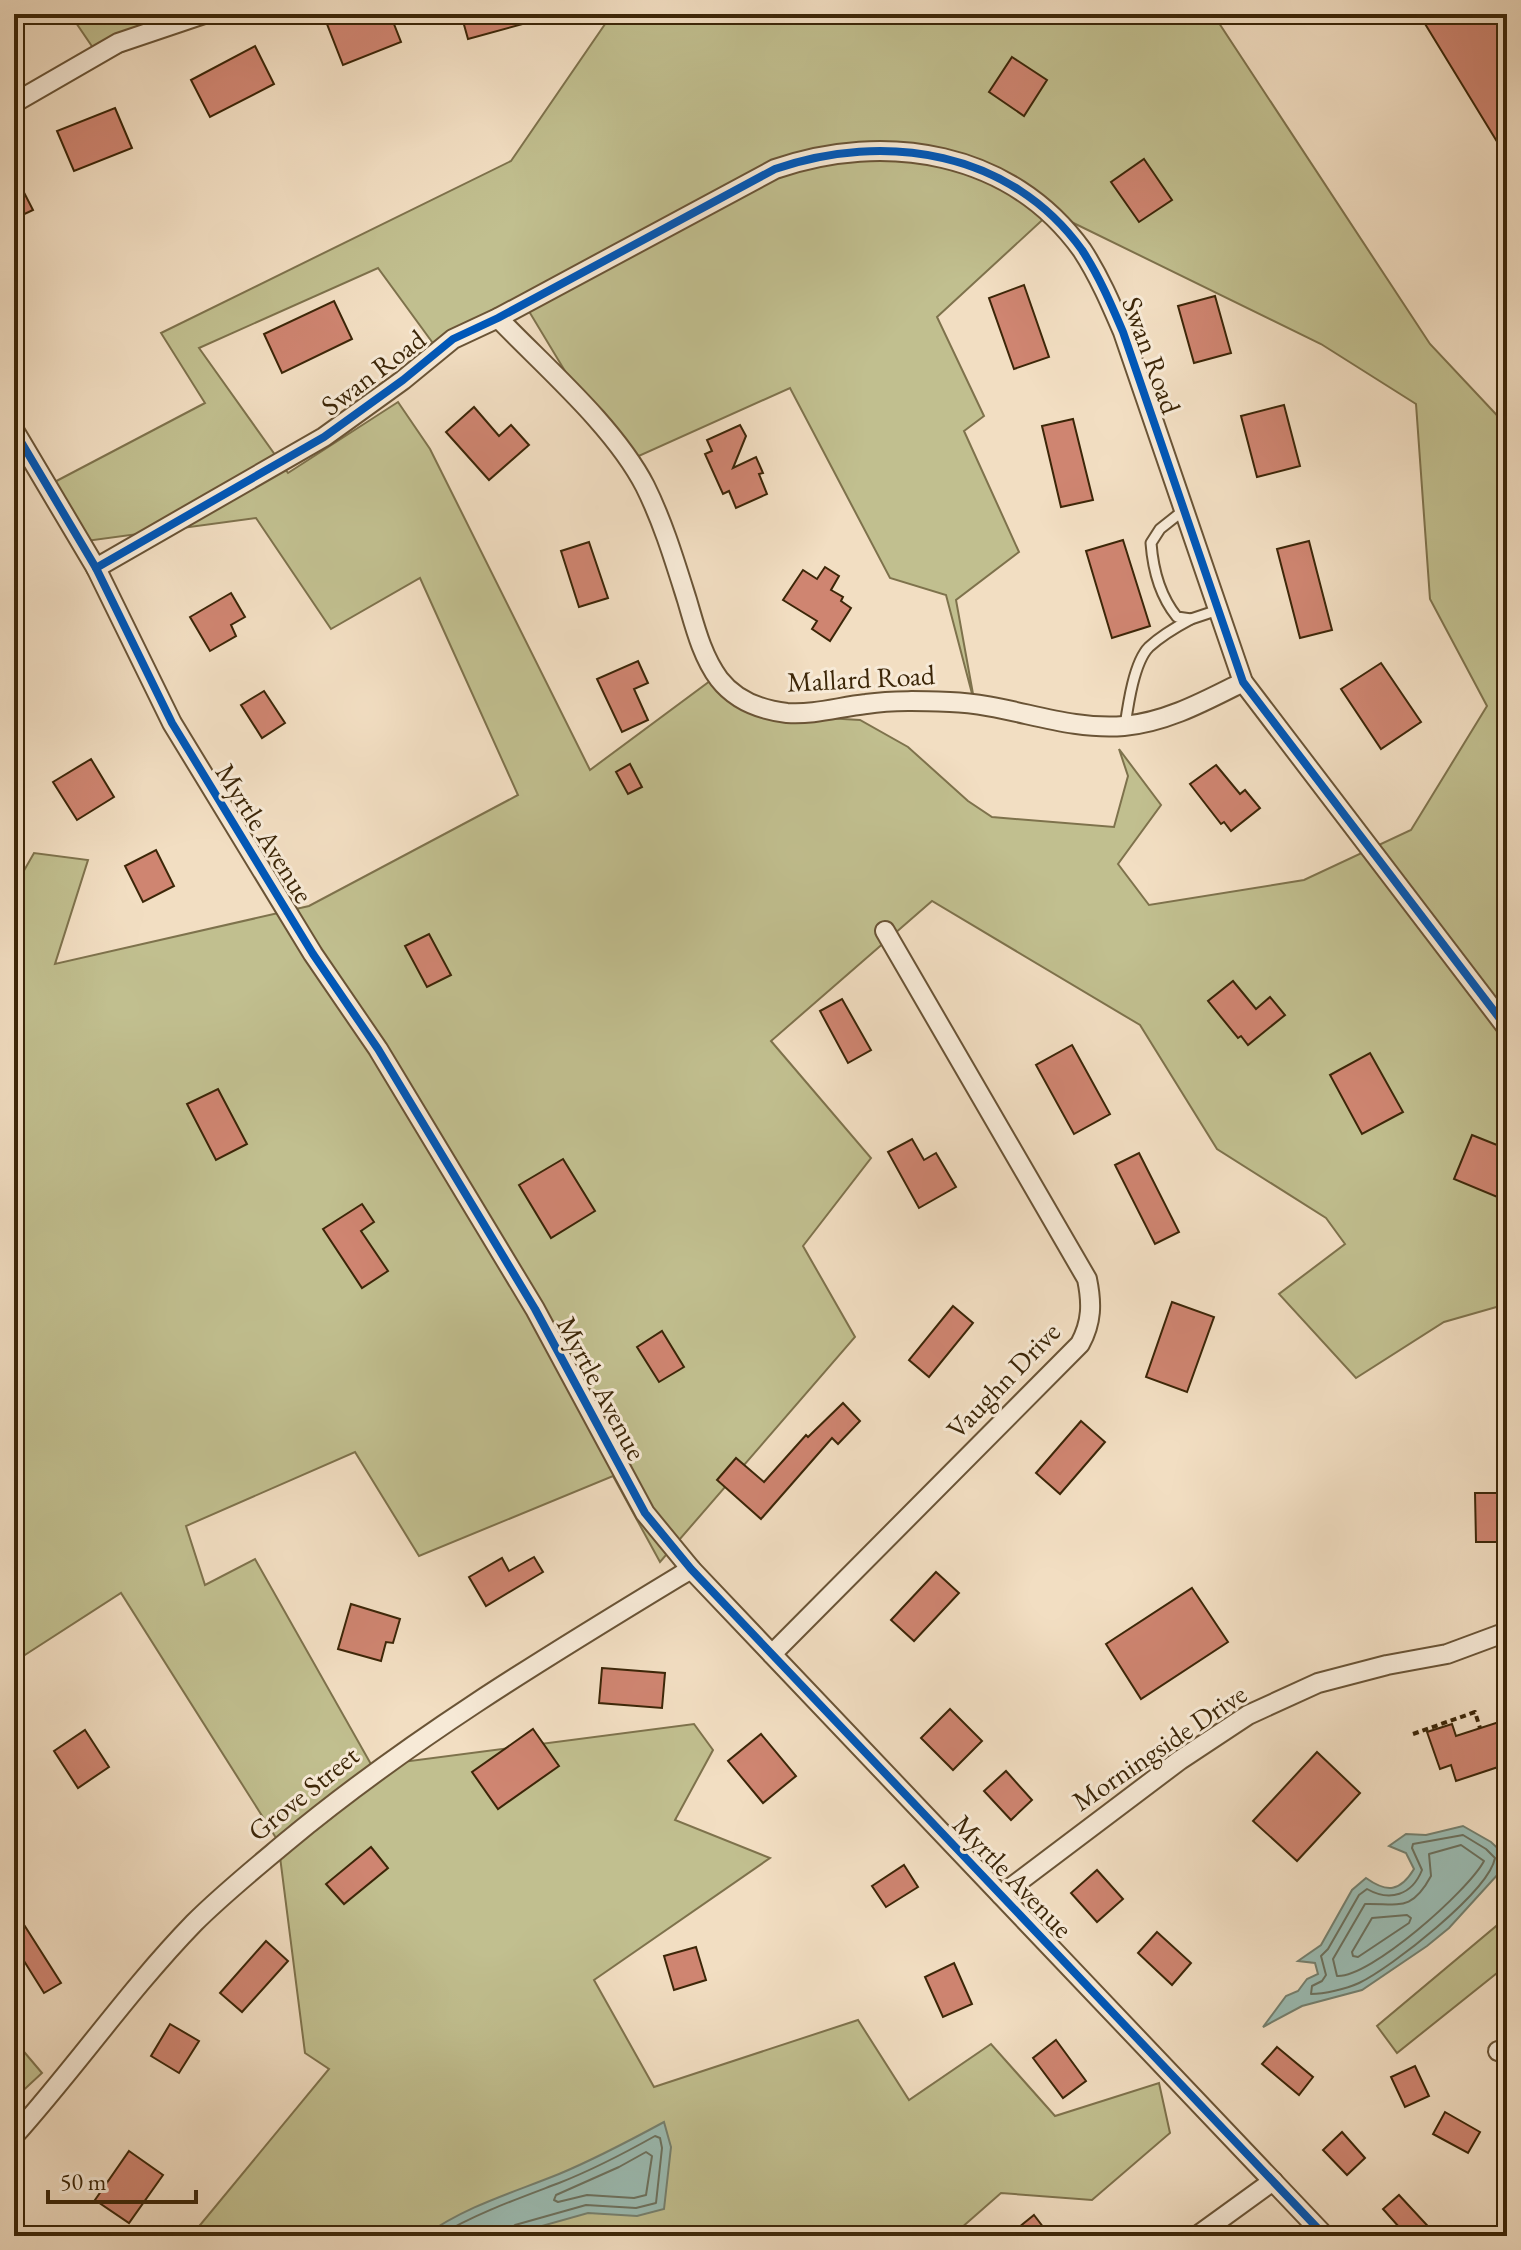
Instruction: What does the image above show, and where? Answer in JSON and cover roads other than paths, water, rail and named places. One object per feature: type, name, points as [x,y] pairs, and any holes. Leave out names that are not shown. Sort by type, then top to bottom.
[{"type":"street","points":[[14,103],[118,43],[204,14]]},
{"type":"street","name":"Swan Road","points":[[96,568],[324,437],[403,380],[453,339],[498,318],[732,189],[801,160],[899,150],[966,163],[999,179],[1031,200],[1056,221],[1081,249],[1101,282],[1123,332],[1243,682],[1507,1028]]},
{"type":"street","name":"Mallard Road","points":[[498,318],[614,439],[635,468],[661,522],[701,645],[719,679],[742,701],[787,713],[814,713],[907,701],[956,702],[1089,727],[1125,726],[1190,709],[1243,682]]},
{"type":"street","name":"Myrtle Avenue","points":[[14,430],[96,568],[179,735],[313,954],[378,1049],[527,1296],[645,1513],[691,1569],[1325,2236]]},
{"type":"street","points":[[14,469],[31,459]]},
{"type":"street","name":"Vaughn Drive","points":[[772,1654],[1080,1344],[1090,1317],[1091,1299],[1087,1279],[885,931]]},
{"type":"street","name":"Grove Street","points":[[14,2136],[194,1923],[296,1834],[425,1735],[691,1569]]},
{"type":"street","name":"Morningside Drive","points":[[1001,1895],[1180,1760],[1248,1715],[1318,1683],[1387,1665],[1447,1654],[1501,1634]]},
{"type":"street","points":[[1197,2236],[1273,2181]]},
{"type":"lane","points":[[1184,510],[1160,529],[1151,543],[1153,561],[1167,604],[1177,617],[1191,619]]},
{"type":"lane","points":[[1125,726],[1133,683],[1146,650],[1171,630],[1218,610]]},
{"type":"water","points":[[1463,1826],[1491,1842],[1505,1855],[1500,1872],[1449,1928],[1362,1990],[1302,2006],[1263,2027],[1286,1996],[1298,1991],[1307,1979],[1318,1974],[1315,1963],[1298,1961],[1321,1945],[1352,1890],[1366,1878],[1380,1886],[1393,1888],[1409,1877],[1414,1869],[1406,1853],[1389,1846],[1406,1834],[1426,1835]]},
{"type":"water","points":[[664,2122],[671,2147],[664,2209],[637,2216],[588,2213],[506,2236],[424,2236],[473,2208],[612,2150]]}]
